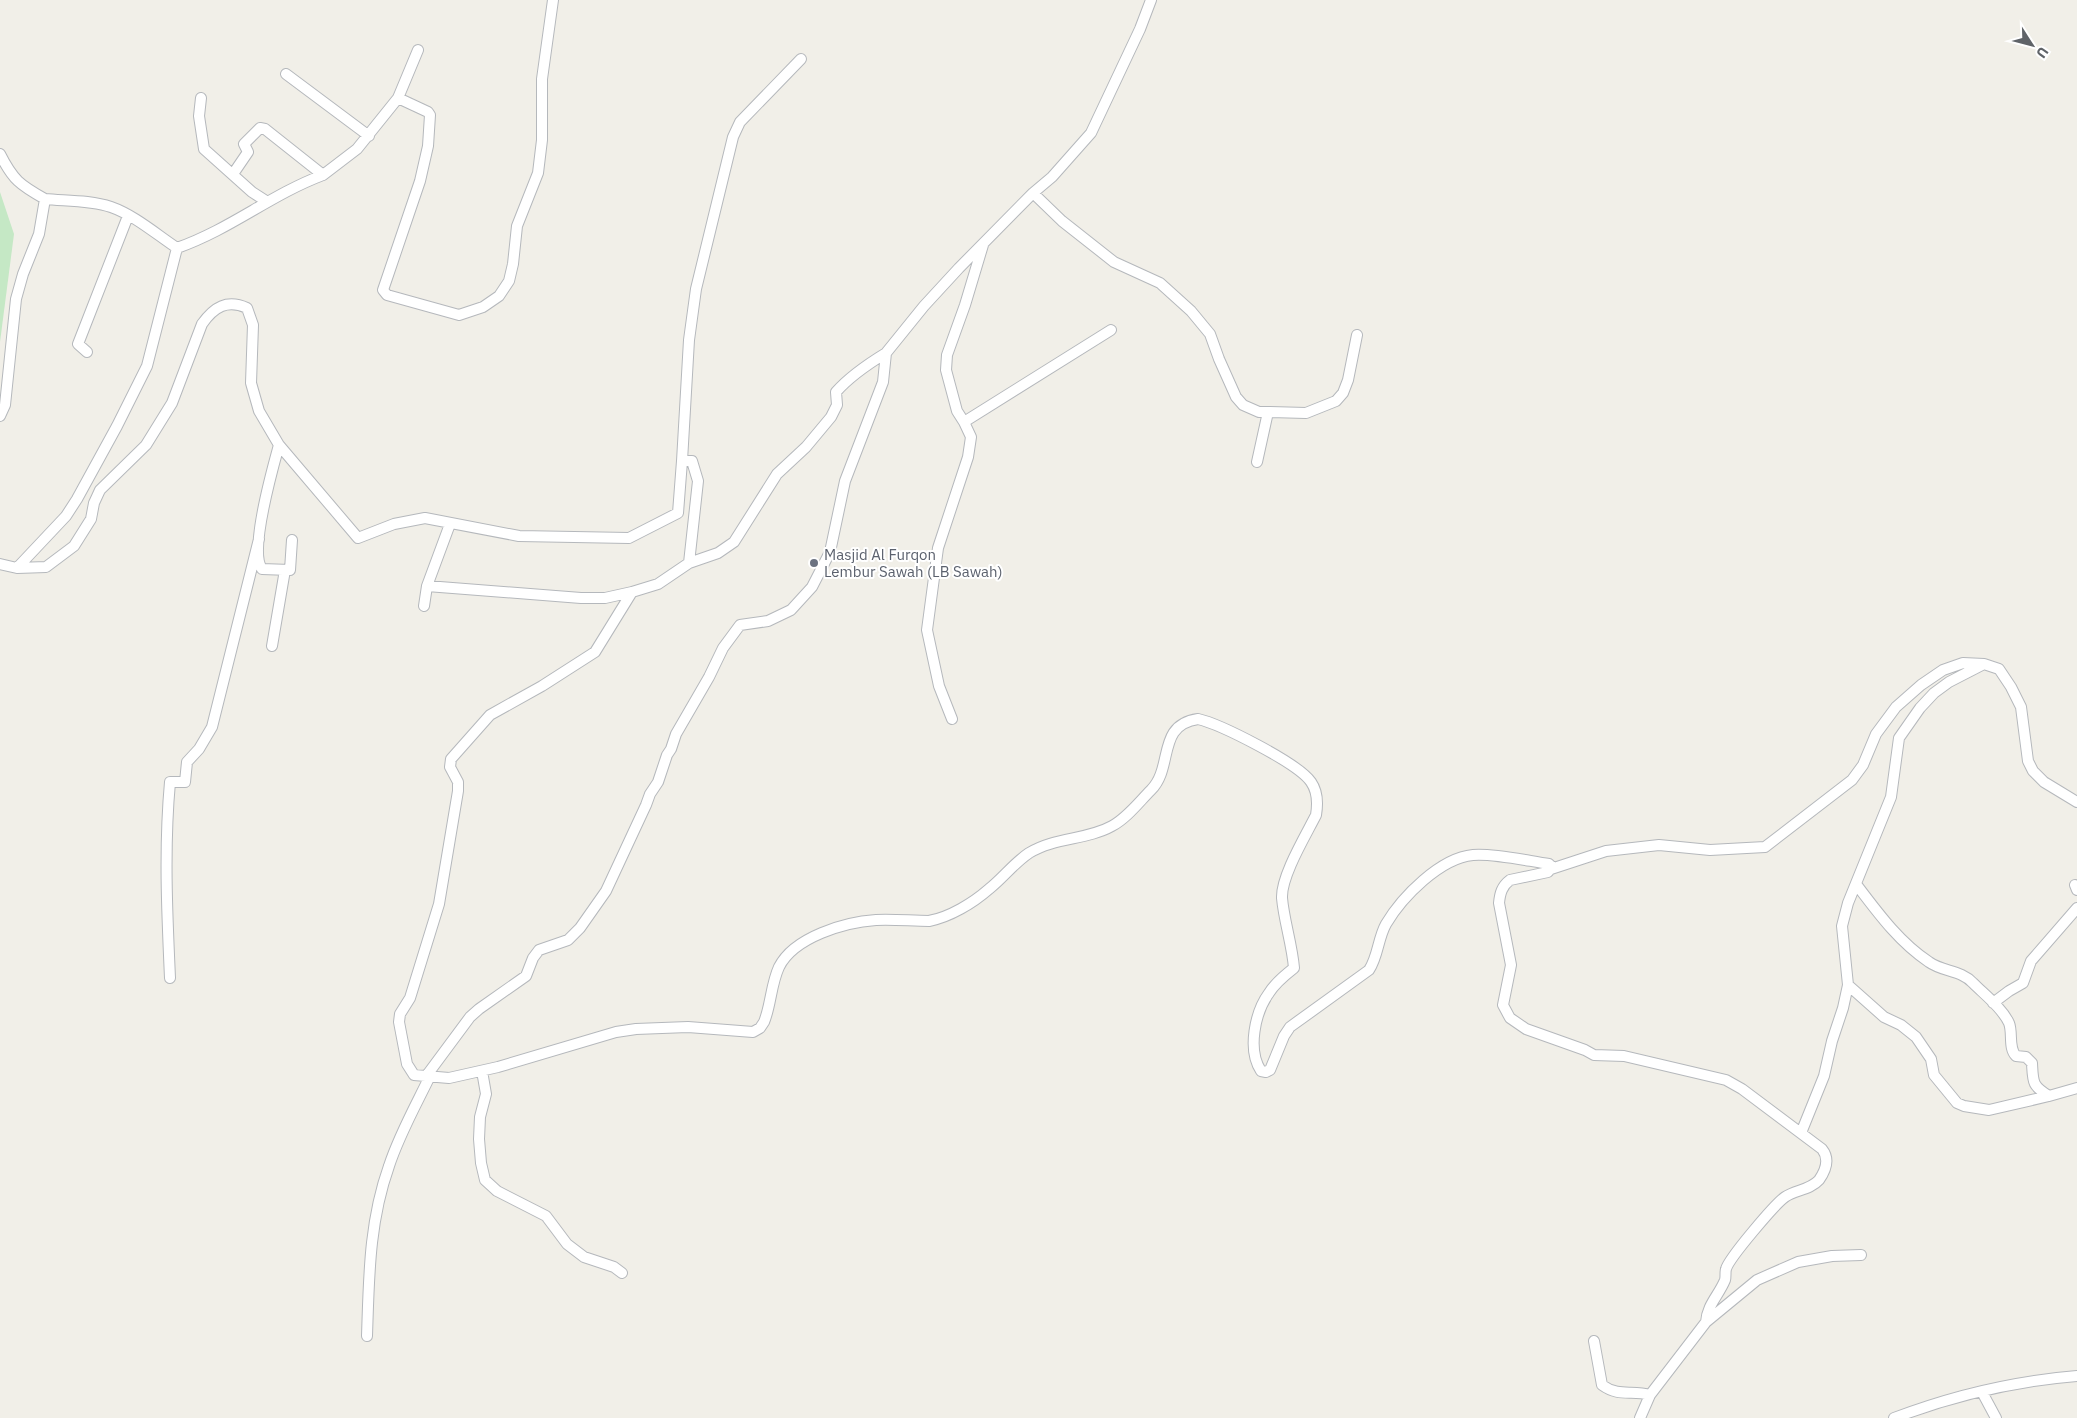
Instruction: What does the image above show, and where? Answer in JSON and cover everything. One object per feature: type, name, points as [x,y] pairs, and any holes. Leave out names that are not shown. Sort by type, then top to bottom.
[{"type":"street","points":[[398,98],[428,112],[430,115],[428,146],[420,181],[383,287],[384,292],[387,295],[459,316],[483,307],[499,296],[509,281],[513,264],[517,226],[538,173],[542,140],[542,79],[553,0]]},
{"type":"street","points":[[427,586],[581,598],[605,598],[658,584],[689,563],[718,553],[734,542],[777,474],[806,447],[831,417],[837,405],[836,392],[870,363],[886,353],[924,306],[1033,193],[1062,167],[1091,133],[1140,29],[1151,0]]},
{"type":"street","points":[[177,248],[213,234],[297,184],[323,175],[357,149],[398,98],[418,50]]},
{"type":"street","points":[[0,564],[17,568],[46,567],[74,546],[91,519],[94,503],[100,490],[135,458],[158,427],[172,403],[202,324],[220,305],[232,303],[247,308],[251,316],[253,325],[251,383],[259,411],[279,444],[358,538],[394,524],[425,518],[519,536],[630,538],[678,514],[689,340],[696,289],[733,137],[740,122],[801,59]]},
{"type":"street","points":[[286,74],[368,136]]},
{"type":"street","points":[[201,98],[198,116],[204,149],[252,192],[266,201]]},
{"type":"street","points":[[233,174],[248,152],[244,146],[245,143],[258,130],[263,128],[323,175]]},
{"type":"street","points":[[0,154],[9,173],[23,187],[45,198],[97,204],[112,208],[128,216],[177,248]]},
{"type":"street","points":[[1033,193],[1062,221],[1114,262],[1160,283],[1191,311],[1210,334],[1236,397],[1243,405],[1259,412],[1306,414],[1336,401],[1343,393],[1348,380],[1357,335]]},
{"type":"street","points":[[0,416],[6,404],[16,299],[23,274],[39,234],[45,198]]},
{"type":"street","points":[[87,352],[78,344],[128,216]]},
{"type":"street","points":[[952,719],[939,686],[927,630],[938,548],[968,457],[971,437],[957,412],[946,370],[947,355],[965,305],[983,244]]},
{"type":"street","points":[[17,568],[39,547],[66,516],[117,426],[146,366],[177,248]]},
{"type":"street","points":[[964,422],[1111,330]]},
{"type":"street","points":[[367,1336],[370,1250],[379,1205],[389,1166],[428,1076],[470,1017],[479,1008],[526,976],[533,958],[539,950],[568,940],[600,901],[650,794],[658,782],[666,755],[671,749],[676,734],[709,677],[723,648],[740,625],[768,621],[791,610],[812,587],[830,552],[846,481],[883,382],[886,353]]},
{"type":"street","points":[[1257,462],[1268,412]]},
{"type":"street","points":[[170,978],[166,903],[166,826],[170,782],[184,782],[186,762],[199,749],[212,727],[259,539],[267,490],[279,444]]},
{"type":"street","points":[[682,461],[692,461],[698,481],[689,563]]},
{"type":"street","points":[[424,606],[427,586],[450,524]]},
{"type":"street","points":[[259,539],[259,564],[262,569],[285,570],[290,570],[292,540]]},
{"type":"street","points":[[39,547],[46,567]]},
{"type":"street","points":[[272,646],[285,570]]},
{"type":"street","points":[[632,592],[596,652],[542,686],[490,714],[451,759],[450,767],[456,778],[458,791],[439,904],[410,998],[402,1010],[399,1022],[409,1069],[414,1075],[449,1078],[482,1071],[616,1032],[636,1029],[688,1027],[753,1032],[760,1028],[764,1022],[780,967],[792,951],[809,938],[839,926],[875,920],[929,922],[938,920],[977,898],[1019,861],[1040,847],[1112,826],[1126,816],[1156,785],[1163,772],[1172,735],[1176,729],[1190,721],[1204,721],[1291,763],[1307,777],[1316,793],[1318,805],[1316,815],[1287,875],[1283,888],[1282,898],[1294,968],[1270,991],[1264,1000],[1260,1008],[1254,1036],[1255,1056],[1259,1068],[1263,1072],[1270,1070],[1284,1036],[1290,1027],[1369,970],[1374,963],[1380,937],[1397,908],[1408,894],[1450,862],[1478,855],[1549,864],[1552,866],[1551,869]]},
{"type":"street","points":[[1706,1322],[1707,1312],[1726,1279],[1726,1269],[1734,1256],[1786,1196],[1811,1186],[1822,1176],[1826,1167],[1826,1154],[1818,1145],[1742,1089],[1726,1080],[1624,1056],[1594,1055],[1585,1050],[1533,1032],[1506,1015],[1502,1000],[1510,976],[1511,965],[1499,903],[1505,884],[1510,880],[1532,877],[1606,851],[1659,844],[1710,850],[1765,847],[1852,780],[1863,765],[1876,734],[1896,707],[1920,685],[1943,670],[1963,664],[1984,664],[1999,669],[2011,686],[2020,707],[2028,760],[2033,771],[2044,782],[2077,802]]},
{"type":"street","points":[[1801,1133],[1824,1076],[1848,984],[1842,926],[1848,903],[1891,798],[1899,738],[1908,723],[1934,693],[1949,682],[1984,664]]},
{"type":"street","points":[[1856,884],[1889,928],[1928,961],[1941,969],[1964,975],[1993,1003],[2008,1022],[2013,1053],[2017,1056],[2026,1057],[2030,1061],[2035,1085],[2049,1096]]},
{"type":"street","points":[[1993,1003],[2022,983],[2031,962],[2077,908]]},
{"type":"street","points":[[1848,984],[1884,1018],[1901,1025],[1916,1038],[1930,1059],[1934,1075],[1939,1084],[1957,1103],[1990,1110],[2077,1088]]},
{"type":"street","points":[[482,1071],[486,1094],[480,1117],[479,1139],[484,1180],[497,1192],[546,1216],[567,1244],[584,1256],[614,1267],[622,1274]]},
{"type":"street","points":[[1640,1418],[1650,1395],[1706,1322],[1757,1280],[1798,1262],[1832,1256],[1861,1255]]},
{"type":"street","points":[[1594,1341],[1602,1385],[1619,1394],[1650,1395]]},
{"type":"street","points":[[1894,1418],[1934,1403],[2002,1387],[2077,1376]]},
{"type":"street","points":[[1982,1392],[1996,1418]]},
{"type":"green space","points":[[0,192],[14,234],[0,342]]},
{"type":"place","name":"Masjid Al Furqon Lembur Sawah (LB Sawah)","points":[[814,563]]}]
